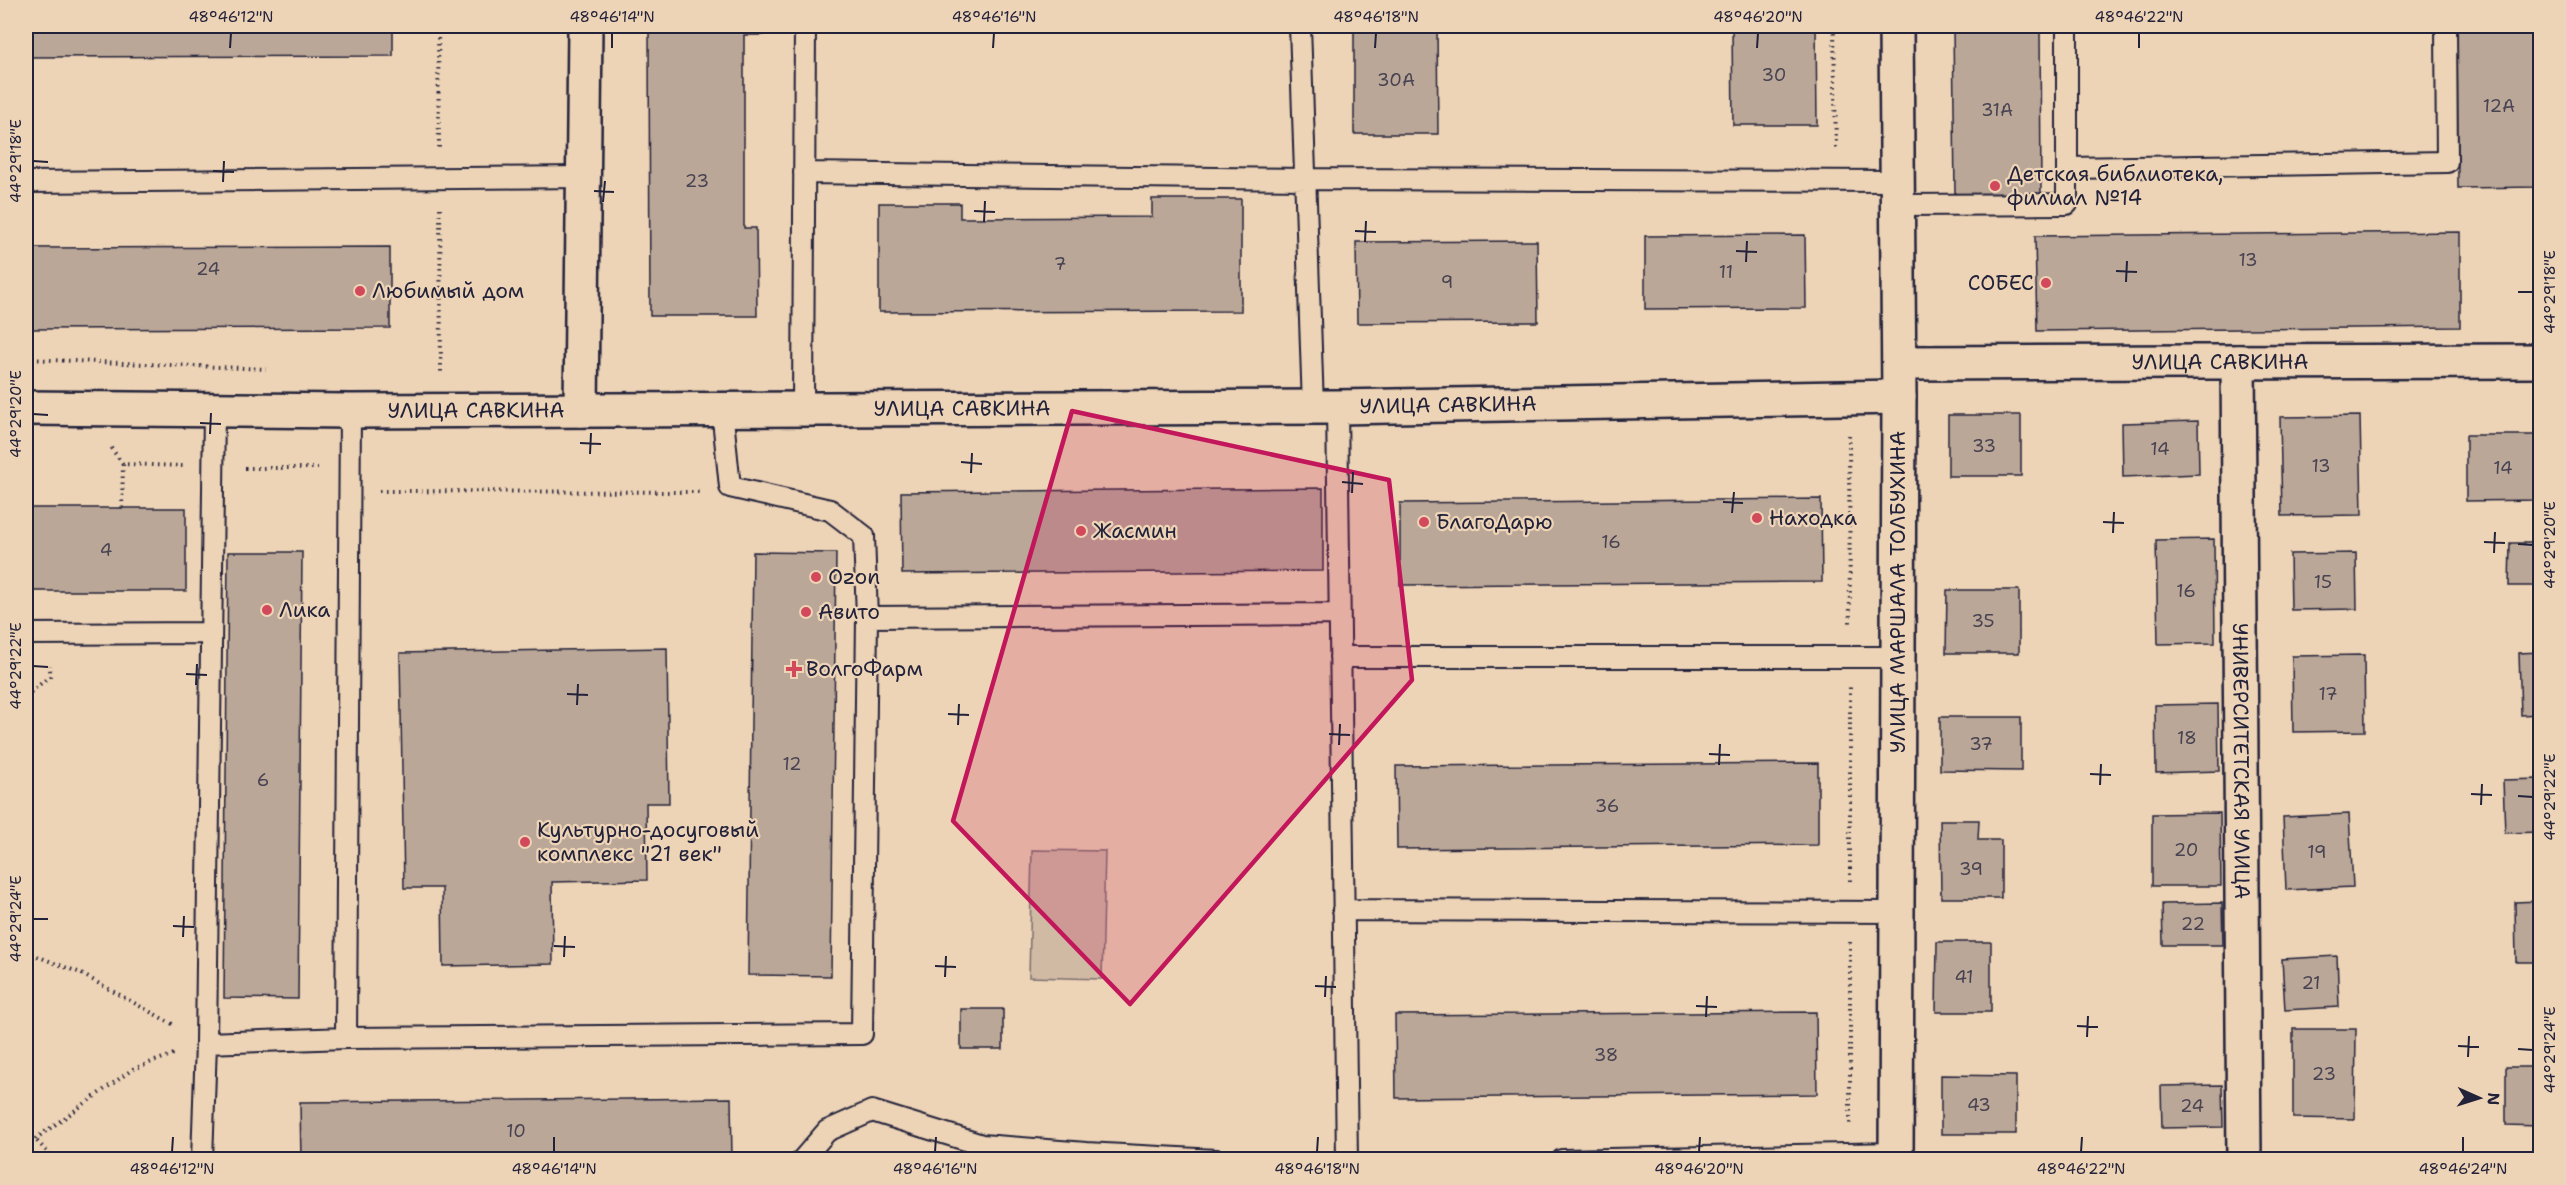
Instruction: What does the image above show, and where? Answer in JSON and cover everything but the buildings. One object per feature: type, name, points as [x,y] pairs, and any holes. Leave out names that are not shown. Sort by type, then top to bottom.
[{"type":"street","points":[[580,410],[585,26]]},
{"type":"street","name":"УЛИЦА МАРШАЛА ТОЛБУХИНА","points":[[1896,26],[1899,363],[1896,1156]]},
{"type":"street","name":"УЛИЦА САВКИНА","points":[[1899,363],[2541,361]]},
{"type":"street","name":"УНИВЕРСИТЕТСКАЯ УЛИЦА","points":[[2238,362],[2244,1160]]},
{"type":"street","name":"УЛИЦА САВКИНА","points":[[26,408],[442,411],[1325,407],[1899,397]]},
{"type":"lane","points":[[802,409],[804,26]]},
{"type":"lane","points":[[1300,26],[1307,178],[1340,614],[1347,1160]]},
{"type":"lane","points":[[804,173],[1836,181],[1898,193],[2067,204],[2067,26]]},
{"type":"lane","points":[[2067,168],[2447,162],[2446,26]]},
{"type":"lane","points":[[26,182],[584,177]]},
{"type":"lane","points":[[206,1042],[346,1038],[862,1034],[867,616],[864,536],[830,510],[730,487],[722,409]]},
{"type":"lane","points":[[202,1160],[206,1042],[213,411]]},
{"type":"lane","points":[[346,1038],[350,411]]},
{"type":"lane","points":[[867,616],[1340,614]]},
{"type":"lane","points":[[26,634],[212,633]]},
{"type":"lane","points":[[1340,657],[1898,657]]},
{"type":"lane","points":[[1343,910],[1897,912]]},
{"type":"lane","points":[[802,1160],[827,1131],[872,1111],[982,1144],[1086,1153],[1216,1160]]},
{"type":"lane","points":[[1562,1160],[1844,1153],[1896,1156]]},
{"type":"path","points":[[438,26],[442,411]]},
{"type":"path","points":[[1834,26],[1836,181]]},
{"type":"path","points":[[26,359],[267,369]]},
{"type":"path","points":[[1844,1153],[1850,1139],[1849,398]]},
{"type":"path","points":[[123,508],[123,464],[328,468],[350,491],[697,493],[730,487]]},
{"type":"path","points":[[26,696],[50,676],[50,634]]},
{"type":"path","points":[[26,952],[78,972],[206,1042]]},
{"type":"path","points":[[26,1139],[35,1139],[133,1069],[206,1042]]},
{"type":"path","points":[[35,1139],[55,1160]]},
{"type":"highlighted area","points":[[1072,411],[1389,480],[1412,680],[1130,1004],[953,821]]},
{"type":"shaded area","points":[[1032,850],[1105,851],[1102,979],[1029,977]]},
{"type":"place","name":"Детская библиотека, филиал №14","points":[[1995,186]]},
{"type":"place","name":"СОБЕС","points":[[2046,283]]},
{"type":"place","name":"Любимый дом","points":[[360,291]]},
{"type":"place","name":"Находка","points":[[1757,518]]},
{"type":"place","name":"БлагоДарю","points":[[1424,522]]},
{"type":"place","name":"Жасмин","points":[[1081,531]]},
{"type":"place","name":"Ozon","points":[[816,577]]},
{"type":"place","name":"Лика","points":[[267,610]]},
{"type":"place","name":"Авито","points":[[806,612]]},
{"type":"place","name":"ВолгоФарм","points":[[794,669]]},
{"type":"place","name":"Культурно-досуговый комплекс \"21 век\"","points":[[525,842]]}]
